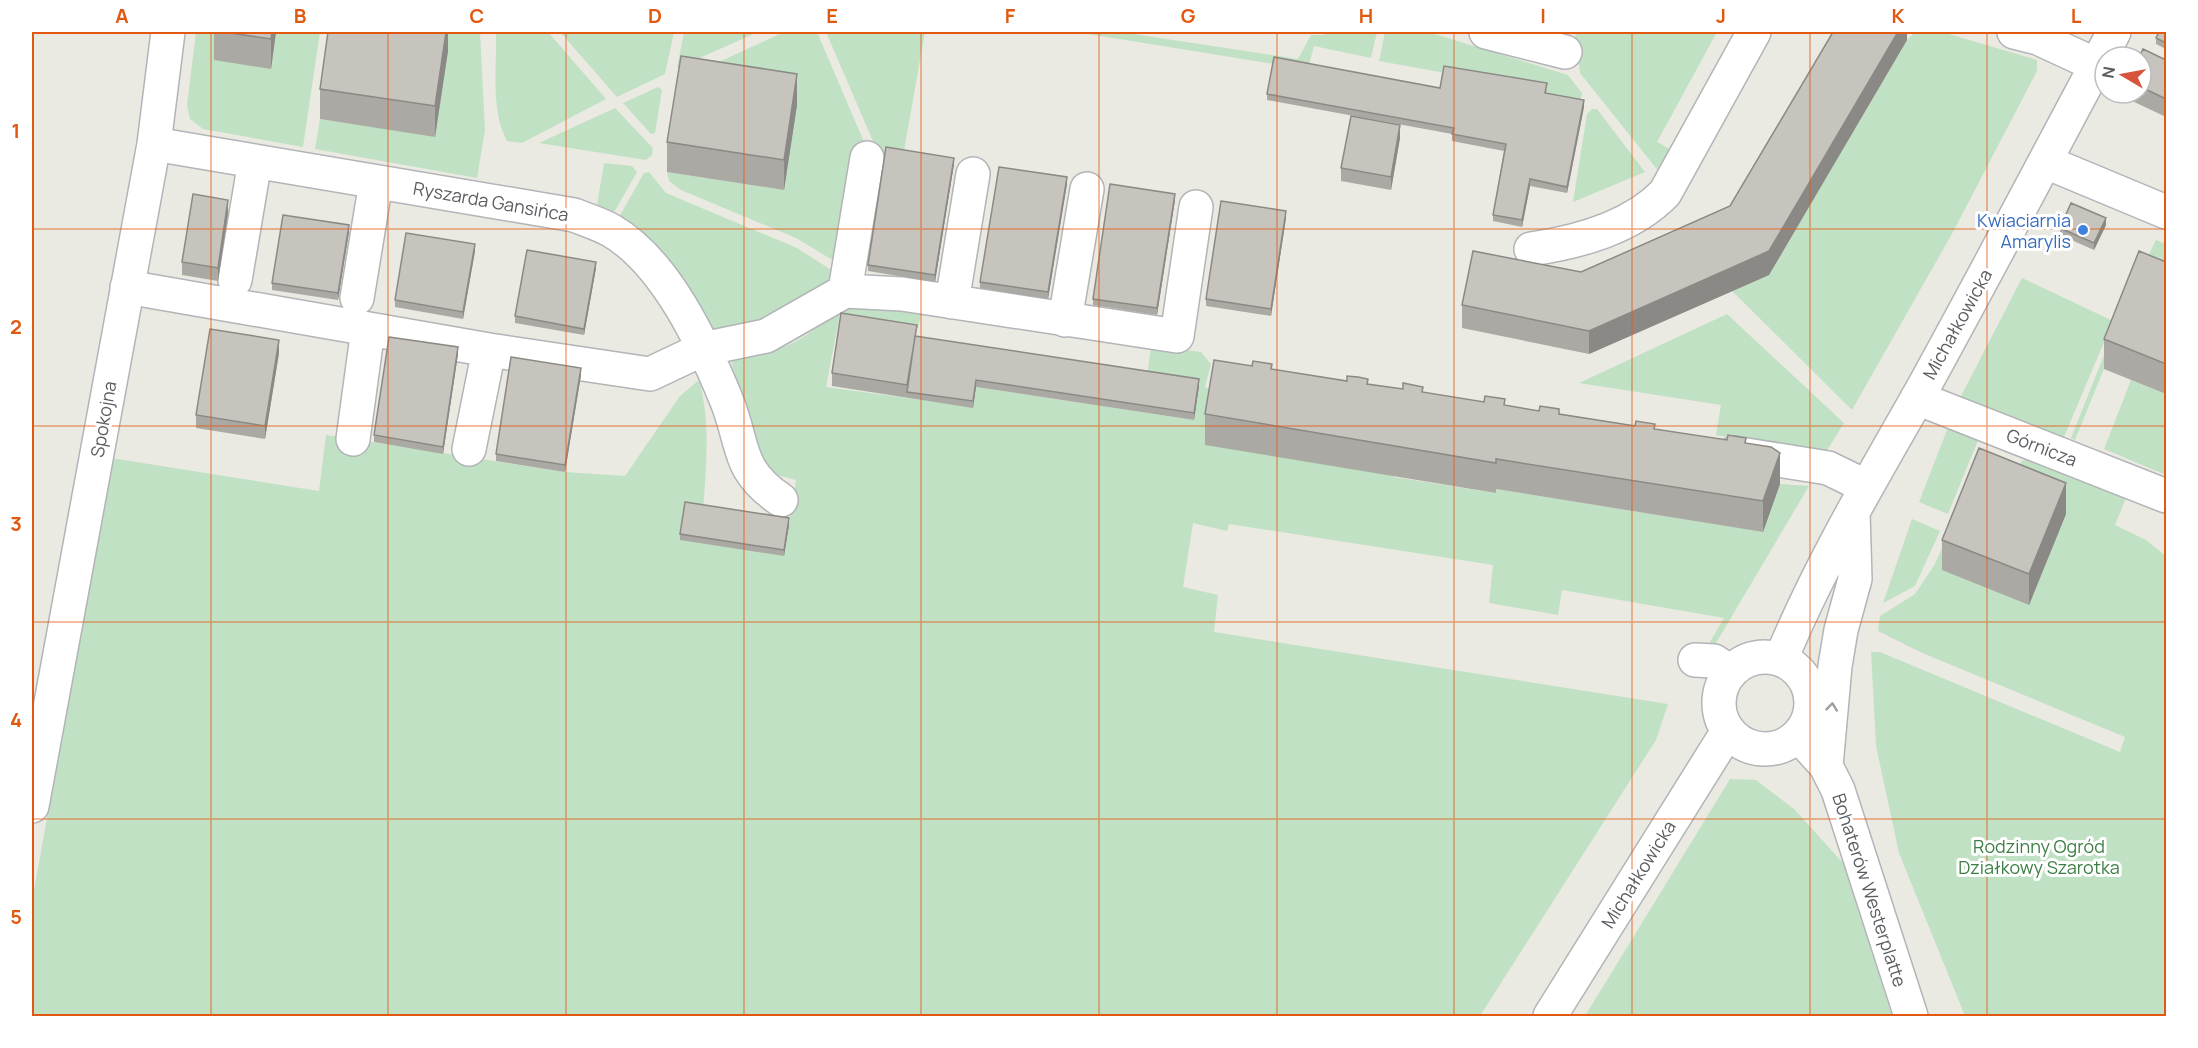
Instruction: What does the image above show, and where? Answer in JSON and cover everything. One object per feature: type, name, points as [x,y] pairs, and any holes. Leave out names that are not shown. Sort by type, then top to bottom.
[{"type":"street","name":"Spokojna","points":[[32,806],[154,144],[168,32]]},
{"type":"street","points":[[1486,32],[1566,52]]},
{"type":"street","points":[[1532,249],[1567,243],[1637,217],[1651,207],[1665,193],[1754,32]]},
{"type":"street","points":[[2014,32],[2038,39],[2093,64]]},
{"type":"street","name":"Michałkowicka","points":[[1781,659],[1859,497],[1917,398],[2046,162],[2093,71]]},
{"type":"street","name":"Ryszarda Gansińca","points":[[154,144],[574,215],[613,231],[646,259],[689,319],[727,400],[748,469],[764,488],[781,500]]},
{"type":"street","points":[[845,291],[867,158]]},
{"type":"street","points":[[235,280],[255,161]]},
{"type":"street","points":[[2046,162],[2166,212]]},
{"type":"street","points":[[952,302],[973,174]]},
{"type":"street","points":[[357,298],[376,182]]},
{"type":"street","points":[[1065,320],[1087,189]]},
{"type":"street","points":[[127,287],[489,350],[650,374],[703,349],[766,336],[845,291],[902,294],[1177,336],[1196,207]]},
{"type":"street","points":[[353,439],[368,329]]},
{"type":"street","points":[[469,449],[489,350]]},
{"type":"street","name":"Górnicza","points":[[1917,398],[2166,496]]},
{"type":"street","points":[[1699,447],[1828,468],[1859,497],[1855,579],[1840,630],[1826,766]]},
{"type":"street","points":[[1760,657],[1781,659],[1802,675],[1810,690],[1811,706],[1807,722],[1799,736],[1786,745],[1770,750],[1754,748],[1739,742],[1728,731],[1720,716],[1718,700],[1722,684],[1744,661],[1760,657]]},
{"type":"street","points":[[1695,660],[1714,661],[1731,672]]},
{"type":"street","name":"Michałkowicka","points":[[1550,1017],[1728,731]]},
{"type":"street","name":"Bohaterów Westerplatte","points":[[1799,736],[1826,766],[1838,790],[1911,1017]]},
{"type":"green space","points":[[196,32],[320,32],[303,147],[203,129],[190,119],[187,105]]},
{"type":"green space","points":[[328,32],[480,32],[485,130],[477,178],[315,149],[320,119],[435,136],[448,52],[327,71],[322,70]]},
{"type":"green space","points":[[496,32],[548,32],[606,99],[522,143],[507,141],[496,101]]},
{"type":"green space","points":[[560,32],[674,32],[665,74],[617,97]]},
{"type":"green space","points":[[684,32],[758,32],[677,68]]},
{"type":"green space","points":[[784,32],[817,32],[864,142],[839,264],[796,238],[681,190],[669,181],[667,172],[784,190],[682,79]]},
{"type":"green space","points":[[826,32],[925,32],[903,156],[878,153]]},
{"type":"green space","points":[[1076,32],[1120,32],[1298,59],[1311,35],[1324,35],[1328,32],[1377,32],[1371,58],[1314,46],[1309,64],[1274,64]]},
{"type":"green space","points":[[1385,32],[1428,32],[1568,75],[1582,93],[1579,106],[1445,73],[1379,61]]},
{"type":"green space","points":[[1575,32],[1717,32],[1657,142],[1679,154],[1664,178],[1580,73]]},
{"type":"green space","points":[[1915,32],[1942,32],[2037,60],[2037,71],[1953,232],[1852,410],[1732,291],[1769,275],[1907,40]]},
{"type":"green space","points":[[658,87],[662,90],[655,133],[651,134],[623,103]]},
{"type":"green space","points":[[615,108],[653,148],[652,155],[646,160],[539,143]]},
{"type":"green space","points":[[1592,109],[1597,109],[1645,172],[1573,202],[1587,114]]},
{"type":"green space","points":[[604,163],[632,166],[637,172],[613,214],[597,205]]},
{"type":"green space","points":[[649,172],[666,193],[797,248],[836,273],[786,315],[714,331],[686,285],[619,217],[644,173]]},
{"type":"green space","points":[[2156,240],[2166,244],[2166,293],[2135,283]]},
{"type":"green space","points":[[2022,278],[2113,321],[2061,444],[1959,400]]},
{"type":"green space","points":[[844,306],[922,310],[918,328],[840,314],[826,387],[973,407],[976,387],[1194,420],[1147,378],[1151,345],[1201,352],[1211,364],[1205,387],[1394,474],[1394,477],[1495,493],[1496,489],[1763,532],[1780,484],[1809,486],[1713,648],[1707,647],[1724,618],[1562,590],[1558,615],[1489,603],[1493,565],[1229,524],[1227,531],[1193,523],[1183,587],[1218,595],[1214,632],[1668,704],[1656,740],[1480,1016],[32,1016],[32,902],[111,458],[319,491],[326,435],[565,472],[625,476],[680,396],[699,380],[706,429],[703,512],[789,525],[796,480],[765,472],[739,401],[731,359],[767,352],[792,343]]},
{"type":"green space","points":[[1727,314],[1844,423],[1826,452],[1716,435],[1721,405],[1579,383]]},
{"type":"green space","points":[[2114,330],[2119,332],[2075,440],[2071,438]]},
{"type":"green space","points":[[2131,380],[2166,394],[2166,475],[2104,449]]},
{"type":"green space","points":[[1949,425],[1981,433],[1948,514],[1919,502]]},
{"type":"green space","name":"Rodzinny Ogród Działkowy Szarotka","points":[[2025,459],[2126,498],[2115,525],[2146,540],[2166,556],[2166,1016],[1965,1016],[1899,853],[1876,746],[1871,652],[1880,652],[2120,752],[2125,737],[1920,652],[1878,631],[1880,616],[1915,594],[1935,564],[1950,529],[2011,491],[2021,462]]},
{"type":"green space","points":[[1912,519],[1940,531],[1915,586],[1883,603]]},
{"type":"green space","points":[[1730,779],[1756,780],[1794,809],[1843,863],[1892,1016],[1585,1016]]},
{"type":"building","points":[[224,32],[272,32],[271,39]]},
{"type":"building","points":[[328,32],[446,32],[435,106],[320,89]]},
{"type":"building","points":[[1833,32],[1898,32],[1769,251],[1589,331],[1462,305],[1473,251],[1581,272],[1730,206]]},
{"type":"building","points":[[2159,32],[2166,32],[2166,43],[2156,38]]},
{"type":"building","points":[[2153,54],[2166,60],[2166,99],[2153,93]]},
{"type":"building","points":[[681,56],[797,74],[784,160],[667,142]]},
{"type":"building","points":[[1274,57],[1440,88],[1444,66],[1547,83],[1545,93],[1584,100],[1567,187],[1530,179],[1522,220],[1493,215],[1506,144],[1452,134],[1454,128],[1267,94]]},
{"type":"building","points":[[1351,116],[1400,125],[1391,177],[1341,168]]},
{"type":"building","points":[[886,147],[954,158],[935,275],[868,265]]},
{"type":"building","points":[[999,167],[1067,177],[1048,292],[980,282]]},
{"type":"building","points":[[1110,184],[1175,194],[1157,308],[1093,299]]},
{"type":"building","points":[[193,194],[228,200],[218,268],[182,262]]},
{"type":"building","points":[[1221,201],[1286,211],[1271,309],[1206,299]]},
{"type":"building","name":"Kwiaciarnia Amarylis","points":[[2071,203],[2106,218],[2094,243],[2060,228]]},
{"type":"building","points":[[283,215],[349,225],[338,293],[272,283]]},
{"type":"building","points":[[406,233],[475,244],[463,312],[395,300]]},
{"type":"building","points":[[527,250],[596,262],[584,329],[515,316]]},
{"type":"building","points":[[2139,251],[2166,262],[2166,364],[2104,339]]},
{"type":"building","points":[[841,313],[917,325],[907,385],[832,373]]},
{"type":"building","points":[[210,329],[279,340],[265,426],[196,415]]},
{"type":"building","points":[[915,336],[1199,379],[1194,413],[976,380],[973,401],[907,392]]},
{"type":"building","points":[[389,337],[458,347],[443,447],[374,435]]},
{"type":"building","points":[[511,357],[581,368],[565,465],[496,454]]},
{"type":"building","points":[[1214,360],[1252,366],[1253,361],[1272,364],[1271,369],[1347,381],[1347,376],[1358,377],[1368,379],[1367,384],[1403,389],[1403,383],[1423,387],[1422,392],[1484,402],[1485,396],[1505,399],[1504,405],[1539,411],[1540,406],[1559,409],[1559,414],[1635,426],[1636,421],[1655,424],[1654,429],[1727,440],[1728,435],[1746,438],[1745,443],[1771,447],[1780,453],[1763,501],[1496,459],[1496,463],[1205,414]]},
{"type":"building","points":[[1979,448],[2066,483],[2029,574],[1942,540]]},
{"type":"building","points":[[685,502],[789,518],[784,550],[680,534]]},
{"type":"place","name":"Kwiaciarnia Amarylis","points":[[2083,230]]}]
